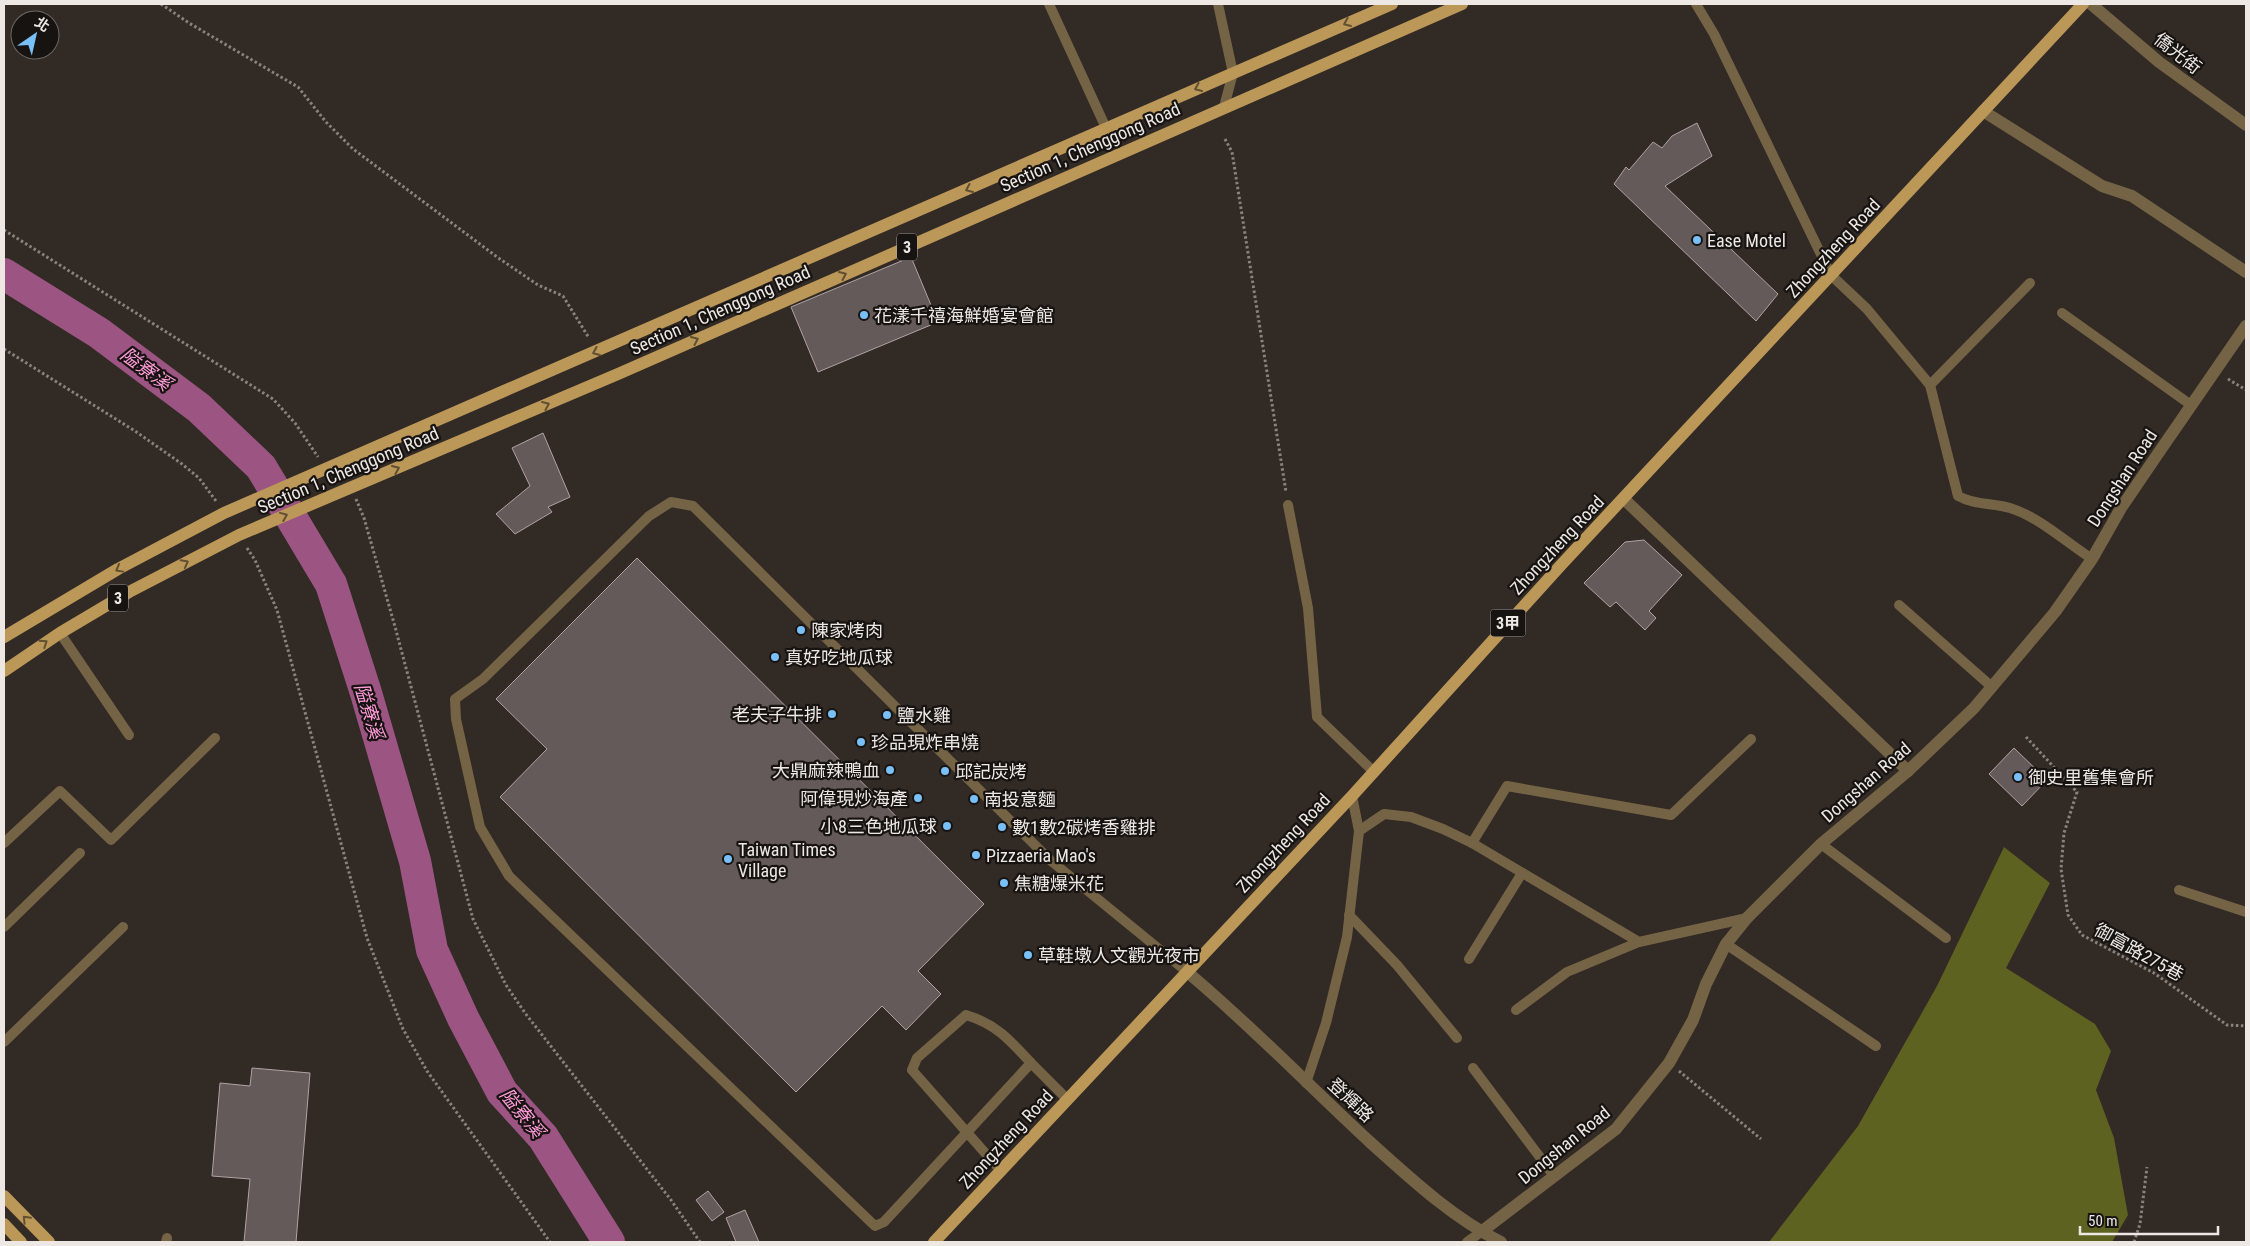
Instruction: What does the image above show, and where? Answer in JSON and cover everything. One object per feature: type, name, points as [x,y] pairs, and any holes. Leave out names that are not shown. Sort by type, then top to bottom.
[{"type":"main road","name":"Section 1, Chenggong Road","points":[[4,637],[118,569],[224,513],[1392,4]]},
{"type":"main road","name":"Section 1, Chenggong Road","points":[[4,671],[60,633],[129,592],[239,535],[352,489],[1462,4]]},
{"type":"main road","name":"Zhongzheng Road","points":[[934,1242],[1352,796],[1560,565],[1624,500],[2083,4]]},
{"type":"main road","points":[[4,1196],[49,1242]]},
{"type":"main road","points":[[4,1224],[21,1242]]},
{"type":"street","name":"僑光街","points":[[2091,4],[2159,62],[2246,125]]},
{"type":"street","points":[[1983,111],[2102,186],[2132,196],[2246,272]]},
{"type":"street","name":"Dongshan Road","points":[[1482,1232],[1616,1129],[1669,1063],[1693,1020],[1706,984],[1726,944],[1747,918],[1821,844],[1908,771],[1974,708],[1992,687],[2054,612],[2092,559],[2121,508],[2246,326]]},
{"type":"street","points":[[1624,500],[1908,771]]},
{"type":"street","name":"登輝路","points":[[1186,971],[1219,999],[1306,1083],[1404,1173],[1482,1232],[1501,1242]]},
{"type":"lane","points":[[1050,4],[1106,128]]},
{"type":"lane","points":[[1218,4],[1233,73],[1224,107]]},
{"type":"lane","points":[[1696,4],[1714,34],[1831,275],[1868,309],[1930,385],[1958,496],[1970,503],[2010,508],[2027,515],[2092,559]]},
{"type":"lane","points":[[1930,385],[2030,283]]},
{"type":"lane","points":[[2062,313],[2191,405]]},
{"type":"lane","points":[[1031,1063],[884,1222],[875,1226],[509,876],[480,827],[456,719],[455,698],[483,679],[648,516],[671,502],[693,506],[1050,860],[1186,971]]},
{"type":"lane","points":[[1288,505],[1308,608],[1317,717],[1374,772]]},
{"type":"lane","points":[[1899,605],[1992,687]]},
{"type":"lane","points":[[60,633],[129,735]]},
{"type":"lane","points":[[4,843],[60,791],[111,840],[215,738]]},
{"type":"lane","points":[[1472,843],[1507,786],[1671,815],[1751,739]]},
{"type":"lane","points":[[1306,1083],[1326,1023],[1347,937],[1359,831],[1352,796]]},
{"type":"lane","points":[[1359,831],[1384,814],[1411,816],[1472,843],[1639,942]]},
{"type":"lane","points":[[1821,844],[1946,938]]},
{"type":"lane","points":[[4,927],[80,853]]},
{"type":"lane","points":[[1469,959],[1522,873]]},
{"type":"lane","points":[[2179,890],[2246,912]]},
{"type":"lane","points":[[1349,915],[1397,965],[1457,1038]]},
{"type":"lane","points":[[1516,1010],[1567,972],[1639,942],[1747,918]]},
{"type":"lane","points":[[4,1042],[123,927]]},
{"type":"lane","points":[[1726,944],[1876,1046]]},
{"type":"lane","points":[[1001,1171],[912,1070],[917,1058],[966,1015],[985,1021],[1008,1037],[1067,1100]]},
{"type":"lane","points":[[1473,1068],[1554,1176]]},
{"type":"lane","points":[[1467,1242],[1482,1232]]},
{"type":"path","points":[[161,4],[189,24],[298,87],[326,122],[353,150],[497,257],[538,285],[563,296],[597,351]]},
{"type":"path","points":[[1225,139],[1232,152],[1288,505]]},
{"type":"path","points":[[4,230],[273,399],[295,423],[326,469]]},
{"type":"path","points":[[4,349],[135,431],[182,464],[199,478],[224,513]]},
{"type":"path","points":[[2214,371],[2246,390]]},
{"type":"path","points":[[239,535],[255,560],[277,610],[364,929],[403,1029],[427,1071],[550,1242]]},
{"type":"path","name":"御富路275巷","points":[[2026,737],[2077,792],[2064,833],[2061,869],[2068,915],[2082,936],[2154,973],[2227,1025],[2246,1026]]},
{"type":"path","points":[[1669,1063],[1761,1139]]},
{"type":"path","points":[[2134,1242],[2140,1224],[2147,1167]]},
{"type":"green space","points":[[2004,847],[2050,883],[2006,968],[2095,1024],[2111,1051],[2096,1090],[2114,1138],[2128,1215],[2112,1242],[1769,1242],[1858,1126],[1937,986]]},
{"type":"building","name":"Ease Motel","points":[[1697,123],[1712,156],[1665,186],[1778,294],[1756,321],[1614,184],[1626,167],[1629,170],[1653,142],[1662,148],[1672,136]]},
{"type":"building","name":"花漾千禧海鮮婚宴會館","points":[[911,257],[938,322],[818,372],[791,307]]},
{"type":"building","points":[[543,433],[570,497],[548,507],[552,512],[515,534],[496,514],[530,486],[512,448]]},
{"type":"building","points":[[1644,540],[1682,575],[1649,611],[1656,618],[1645,630],[1616,602],[1610,607],[1584,583],[1625,542]]},
{"type":"building","points":[[637,558],[984,904],[918,971],[941,994],[906,1030],[882,1006],[796,1092],[500,797],[547,749],[496,699]]},
{"type":"building","name":"御史里舊集會所","points":[[2014,748],[2047,780],[2022,806],[1989,774]]},
{"type":"building","points":[[252,1068],[310,1073],[296,1242],[244,1242],[250,1179],[212,1176],[220,1083],[250,1086]]},
{"type":"building","points":[[708,1191],[724,1212],[712,1221],[696,1200]]},
{"type":"building","points":[[745,1210],[759,1242],[736,1242],[726,1218]]},
{"type":"waterway","name":"隘寮溪","points":[[4,274],[99,333],[199,408],[261,467],[331,584],[366,693],[415,861],[432,950],[463,1018],[502,1092],[543,1137],[609,1242]]},
{"type":"place","name":"Ease Motel","points":[[1697,240]]},
{"type":"place","name":"花漾千禧海鮮婚宴會館","points":[[864,315]]},
{"type":"place","name":"陳家烤肉","points":[[801,630]]},
{"type":"place","name":"真好吃地瓜球","points":[[775,657]]},
{"type":"place","name":"老夫子牛排","points":[[832,714]]},
{"type":"place","name":"鹽水雞","points":[[887,715]]},
{"type":"place","name":"珍品現炸串燒","points":[[861,742]]},
{"type":"place","name":"大鼎麻辣鴨血","points":[[890,770]]},
{"type":"place","name":"邱記炭烤","points":[[945,771]]},
{"type":"place","name":"御史里舊集會所","points":[[2018,777]]},
{"type":"place","name":"阿偉現炒海產","points":[[918,798]]},
{"type":"place","name":"南投意麵","points":[[974,799]]},
{"type":"place","name":"小8三色地瓜球","points":[[947,826]]},
{"type":"place","name":"數1數2碳烤香雞排","points":[[1002,827]]},
{"type":"place","name":"Pizzaeria Mao's","points":[[976,855]]},
{"type":"place","name":"Taiwan Times Village","points":[[728,859]]},
{"type":"place","name":"焦糖爆米花","points":[[1004,883]]},
{"type":"place","name":"草鞋墩人文觀光夜市","points":[[1028,955]]}]
